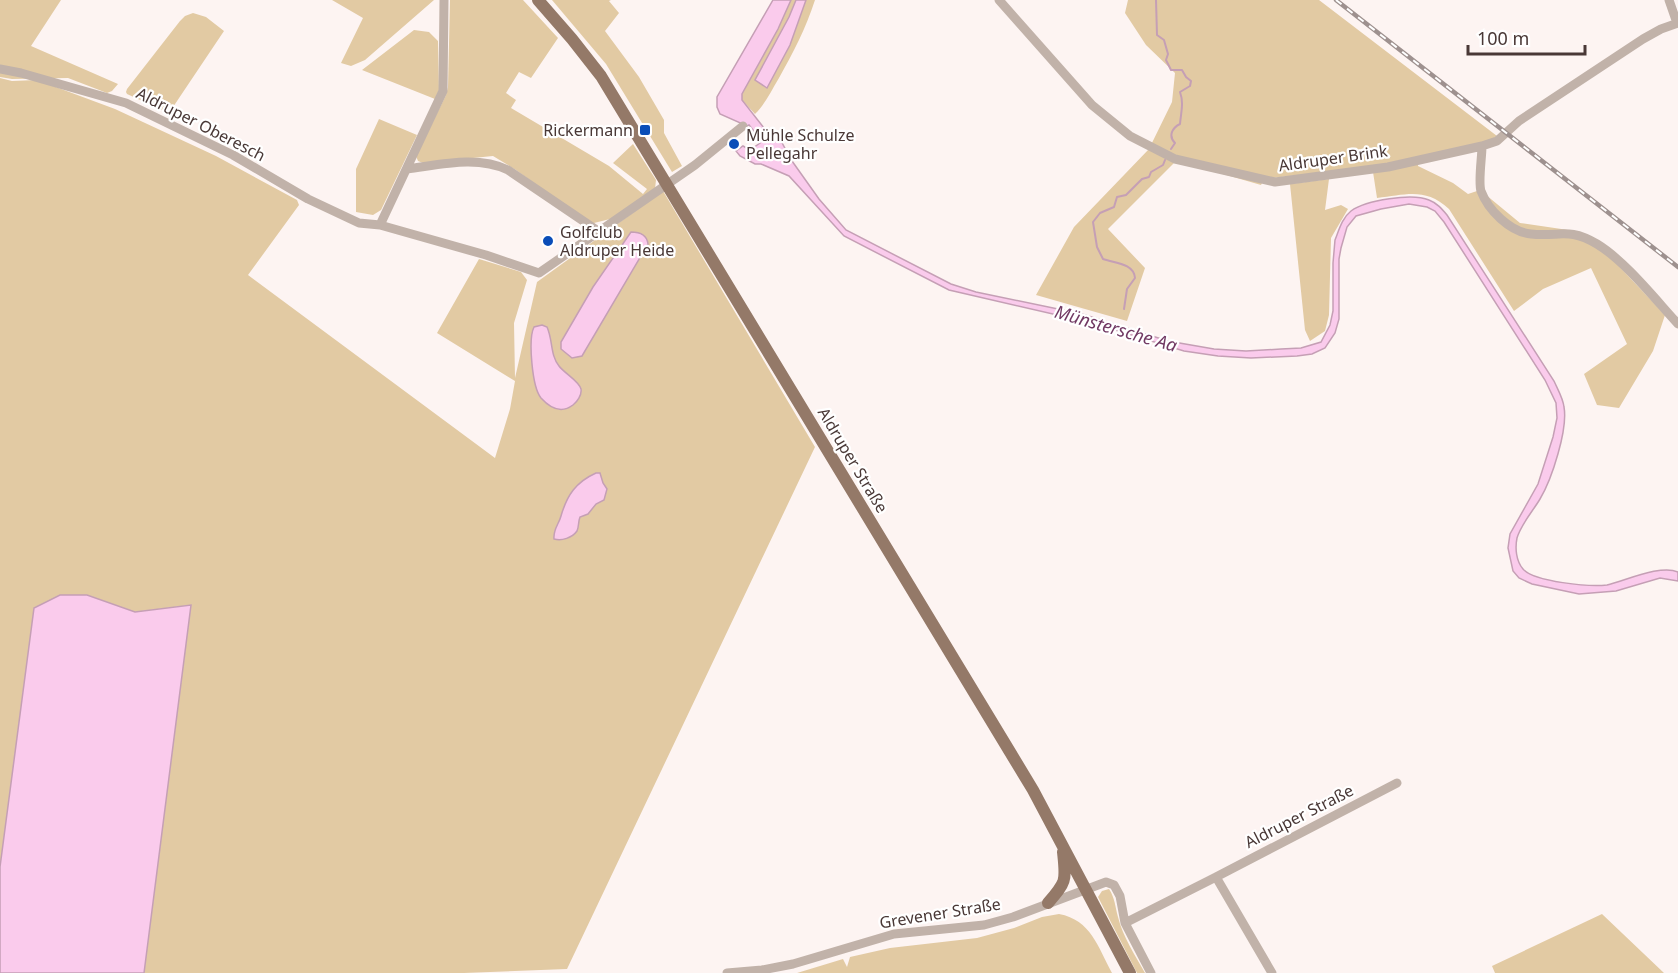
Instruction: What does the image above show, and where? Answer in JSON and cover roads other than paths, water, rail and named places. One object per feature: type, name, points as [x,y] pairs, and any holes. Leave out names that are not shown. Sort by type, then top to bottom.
[{"type":"main road","name":"Aldruper Straße","points":[[538,0],[573,39],[601,76],[1033,790],[1130,973]]},
{"type":"main road","points":[[1048,903],[1063,886],[1065,878],[1062,844]]},
{"type":"street","points":[[380,225],[443,91],[444,0]]},
{"type":"street","name":"Aldruper Brink","points":[[999,0],[1092,105],[1130,136],[1175,159],[1275,182],[1388,167],[1497,141],[1519,121],[1642,39],[1678,23]]},
{"type":"street","points":[[1670,0],[1678,23]]},
{"type":"street","name":"Aldruper Oberesch","points":[[0,69],[126,103],[233,155],[308,199],[359,223],[380,225],[486,255],[539,273],[667,185],[743,126]]},
{"type":"street","points":[[1482,146],[1480,190],[1498,218],[1517,231],[1529,234],[1575,233],[1599,245],[1629,271],[1678,324]]},
{"type":"street","points":[[407,169],[459,163],[498,165],[598,231]]},
{"type":"street","name":"Aldruper Straße","points":[[1125,923],[1397,783]]},
{"type":"street","points":[[1216,877],[1272,973]]},
{"type":"street","points":[[1086,889],[1106,882],[1114,885],[1120,896],[1125,923],[1151,973]]},
{"type":"street","name":"Grevener Straße","points":[[727,973],[793,964],[894,934],[984,925],[1013,917],[1086,889]]},
{"type":"water","name":"Münstersche Aa","points":[[773,0],[791,0],[778,29],[742,94],[742,100],[768,133],[781,141],[819,199],[846,230],[951,284],[976,292],[1082,314],[1168,341],[1214,349],[1246,351],[1301,348],[1321,342],[1330,325],[1333,311],[1335,240],[1345,217],[1358,207],[1389,199],[1412,197],[1434,203],[1447,215],[1554,381],[1563,404],[1564,428],[1554,467],[1545,490],[1517,538],[1517,554],[1521,566],[1529,574],[1538,577],[1576,584],[1607,585],[1662,570],[1678,572],[1678,581],[1660,578],[1616,591],[1579,594],[1532,584],[1519,578],[1513,571],[1508,548],[1510,534],[1538,484],[1553,437],[1557,418],[1556,403],[1545,380],[1435,211],[1409,204],[1356,216],[1347,227],[1339,259],[1339,319],[1335,333],[1325,348],[1312,354],[1251,358],[1184,351],[1092,323],[949,290],[844,236],[789,176],[761,164],[755,164],[740,156],[736,151],[743,146],[750,150],[760,143],[758,136],[749,125],[720,114],[717,97]]},
{"type":"water","points":[[796,0],[806,0],[790,45],[767,88],[755,80]]},
{"type":"water","points":[[631,232],[642,235],[648,244],[582,356],[572,358],[561,349],[561,342],[593,287]]},
{"type":"water","points":[[542,325],[547,327],[556,362],[581,389],[580,396],[569,408],[556,409],[544,402],[535,384],[531,352],[532,333],[534,327]]},
{"type":"water","points":[[596,473],[600,473],[607,489],[604,500],[596,504],[588,514],[580,517],[577,531],[570,537],[554,539],[555,529],[569,496],[578,485]]},
{"type":"water","points":[[60,595],[87,595],[135,612],[191,605],[144,973],[0,973],[0,867],[34,608]]},
{"type":"waterway","points":[[1156,0],[1157,35],[1164,40],[1168,54],[1166,60],[1171,70],[1182,70],[1191,81],[1190,86],[1180,92],[1182,104],[1180,124],[1172,132],[1175,143],[1171,149]]},
{"type":"waterway","points":[[1124,309],[1127,289],[1135,278],[1134,273],[1127,266],[1103,259],[1097,247],[1093,222],[1100,213],[1114,207],[1117,197],[1126,195],[1142,179],[1149,177],[1151,172],[1163,165],[1165,160]]},
{"type":"railway","points":[[1336,0],[1678,267]]},
{"type":"place","name":"Rickermann","points":[[645,130]]},
{"type":"place","name":"Mühle Schulze Pellegahr","points":[[734,144]]},
{"type":"place","name":"Golfclub Aldruper Heide","points":[[548,241]]}]
